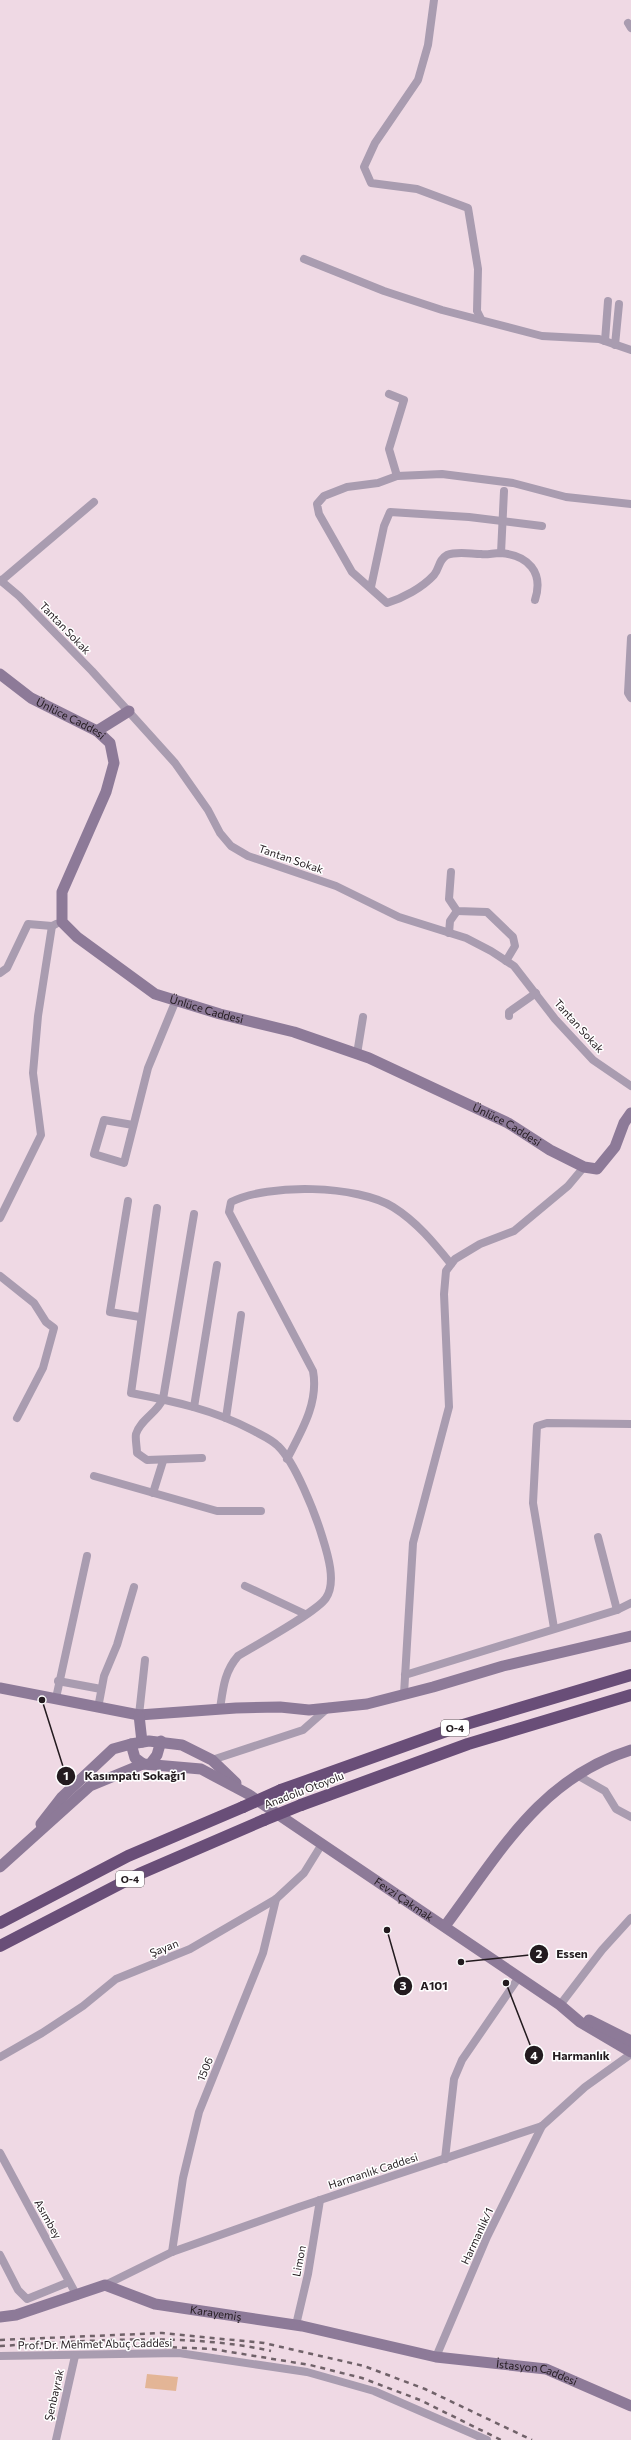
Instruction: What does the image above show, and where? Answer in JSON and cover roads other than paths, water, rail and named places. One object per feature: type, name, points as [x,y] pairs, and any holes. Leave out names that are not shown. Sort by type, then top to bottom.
[{"type":"highway","name":"Anadolu Otoyolu","points":[[0,1923],[128,1856],[281,1790],[463,1725],[631,1675]]},
{"type":"highway","name":"Anadolu Otoyolu","points":[[0,1946],[139,1874],[301,1805],[468,1744],[631,1695]]},
{"type":"street","points":[[434,0],[428,45],[418,80],[375,143],[364,168],[371,183],[417,189],[468,208],[478,269],[477,311],[481,319]]},
{"type":"street","points":[[304,259],[384,291],[442,310],[542,336],[576,337],[605,341],[631,350]]},
{"type":"street","points":[[605,341],[608,301]]},
{"type":"street","points":[[615,344],[619,304]]},
{"type":"street","points":[[389,394],[404,400],[389,449],[397,476]]},
{"type":"street","points":[[535,600],[539,583],[536,570],[525,561],[500,553],[448,555],[440,560],[435,574],[401,598],[387,603],[352,572],[338,551],[319,514],[317,504],[324,496],[347,487],[378,483],[397,476],[442,474],[513,482],[566,497],[631,504]]},
{"type":"street","points":[[500,553],[504,491]]},
{"type":"street","points":[[1,581],[94,502]]},
{"type":"street","points":[[370,587],[384,526],[390,512],[542,526]]},
{"type":"street","name":"Tantan Sokak","points":[[1,581],[24,601],[129,711],[175,763],[208,810],[220,833],[231,846],[248,856],[336,886],[399,917],[466,938],[506,961],[514,966],[555,1019],[593,1060],[631,1086]]},
{"type":"street","points":[[631,638],[628,693],[631,698]]},
{"type":"street","name":"Ünlüce Caddesi","points":[[0,674],[31,698],[97,730],[110,743],[114,763],[106,792],[62,892],[62,922],[77,937],[155,994],[220,1014],[294,1032],[358,1054],[425,1083],[508,1123],[550,1150],[584,1167]]},
{"type":"street","points":[[97,730],[129,711]]},
{"type":"street","points":[[451,872],[449,899],[457,911]]},
{"type":"street","points":[[449,933],[450,921],[457,911]]},
{"type":"street","points":[[457,911],[487,912],[502,927],[512,938],[515,946],[506,961]]},
{"type":"street","points":[[0,973],[7,968],[28,924],[52,926],[62,922]]},
{"type":"street","points":[[0,1218],[41,1135],[33,1074],[38,1016],[52,926]]},
{"type":"street","points":[[509,1016],[509,1012],[519,1003],[536,993]]},
{"type":"street","points":[[133,1125],[104,1120],[94,1154],[124,1163],[148,1068],[176,1000]]},
{"type":"street","points":[[358,1054],[363,1017]]},
{"type":"street","points":[[404,1694],[413,1543],[449,1407],[444,1294],[446,1271],[455,1259],[480,1244],[514,1231],[568,1186],[584,1167],[597,1169],[606,1160],[631,1113]]},
{"type":"street","points":[[287,1459],[310,1412],[316,1383],[313,1371],[229,1212],[231,1202],[259,1192],[302,1188],[376,1200],[393,1207],[421,1229],[451,1264]]},
{"type":"street","points":[[128,1201],[110,1312],[140,1317]]},
{"type":"street","points":[[157,1208],[140,1317],[131,1393],[194,1407],[226,1418],[268,1438],[279,1446],[287,1459],[319,1526],[327,1552],[330,1577],[327,1597],[305,1614],[238,1656],[231,1665],[224,1680],[220,1709]]},
{"type":"street","points":[[194,1214],[163,1399],[158,1409],[142,1423],[136,1434],[137,1453],[147,1460],[163,1461],[202,1458]]},
{"type":"street","points":[[194,1407],[217,1264]]},
{"type":"street","points":[[0,1276],[34,1303],[46,1322],[54,1328],[43,1368],[17,1418]]},
{"type":"street","points":[[226,1418],[241,1315]]},
{"type":"street","points":[[554,1628],[533,1503],[537,1426],[548,1423],[631,1424]]},
{"type":"street","points":[[153,1493],[163,1461]]},
{"type":"street","points":[[94,1476],[217,1511],[260,1512]]},
{"type":"street","points":[[598,1537],[617,1610]]},
{"type":"street","points":[[56,1698],[58,1681],[87,1556]]},
{"type":"street","points":[[245,1586],[305,1614]]},
{"type":"street","points":[[98,1708],[101,1689],[134,1587]]},
{"type":"street","points":[[405,1675],[554,1628],[617,1610],[631,1603]]},
{"type":"street","points":[[0,1688],[139,1715],[220,1709],[280,1707],[309,1710],[367,1704],[503,1666],[631,1636]]},
{"type":"street","points":[[145,1660],[135,1758],[147,1763],[201,1769],[248,1794]]},
{"type":"street","points":[[58,1681],[101,1689]]},
{"type":"street","points":[[212,1760],[303,1730],[329,1707]]},
{"type":"street","points":[[0,1867],[90,1786],[147,1763],[157,1755],[161,1741]]},
{"type":"street","points":[[19,1851],[68,1792],[113,1749],[137,1743],[161,1741],[182,1745],[212,1760],[248,1794]]},
{"type":"street","points":[[445,1926],[522,1823],[544,1800],[577,1775],[604,1758],[631,1750]]},
{"type":"street","points":[[577,1775],[605,1791],[616,1809],[631,1817]]},
{"type":"street","name":"Fevzi Çakmak","points":[[248,1794],[560,2005]]},
{"type":"street","name":"Şayan","points":[[0,2057],[48,2029],[116,1979],[190,1949],[276,1899],[304,1873],[322,1844]]},
{"type":"street","name":"1506","points":[[172,2252],[183,2178],[199,2112],[263,1953],[276,1899]]},
{"type":"street","points":[[560,2005],[602,1950],[631,1918]]},
{"type":"street","points":[[445,2159],[454,2079],[462,2060],[519,1977]]},
{"type":"street","points":[[560,2005],[631,2041]]},
{"type":"street","points":[[560,2005],[580,2022],[631,2053]]},
{"type":"street","name":"Harmanlık Caddesi","points":[[105,2285],[172,2252],[320,2200],[542,2126],[585,2087],[631,2053]]},
{"type":"street","name":"Harmanlık/1","points":[[436,2357],[487,2237],[542,2126]]},
{"type":"street","name":"Asımbey","points":[[0,2153],[77,2296]]},
{"type":"street","name":"Limon","points":[[296,2325],[308,2274],[320,2200]]},
{"type":"street","points":[[0,2255],[18,2290],[27,2299],[69,2282]]},
{"type":"street","points":[[0,2317],[16,2315],[77,2296],[105,2285]]},
{"type":"street","name":"Karayemiş","points":[[105,2285],[155,2304],[296,2325],[436,2357]]},
{"type":"street","points":[[0,2313],[16,2315]]},
{"type":"street","name":"Prof. Dr. Mehmet Abuç Caddesi","points":[[0,2356],[74,2356],[146,2352],[179,2353],[307,2372],[374,2391],[487,2440]]},
{"type":"street","name":"Şenbayrak","points":[[56,2440],[74,2356]]},
{"type":"street","name":"İstasyon Caddesi","points":[[436,2357],[546,2369],[631,2406]]},
{"type":"railway","points":[[0,2340],[162,2333],[264,2343],[364,2366],[425,2389],[532,2440]]},
{"type":"railway","points":[[0,2346],[102,2340],[171,2340],[239,2345],[271,2351]]},
{"type":"railway","points":[[122,2345],[212,2349],[310,2365],[362,2378],[420,2400],[501,2440]]},
{"type":"place","name":"Kasımpatı Sokağı1","points":[[42,1700]]},
{"type":"place","name":"A101","points":[[387,1930]]},
{"type":"place","name":"Essen","points":[[461,1962]]},
{"type":"place","name":"Harmanlık","points":[[506,1983]]}]
